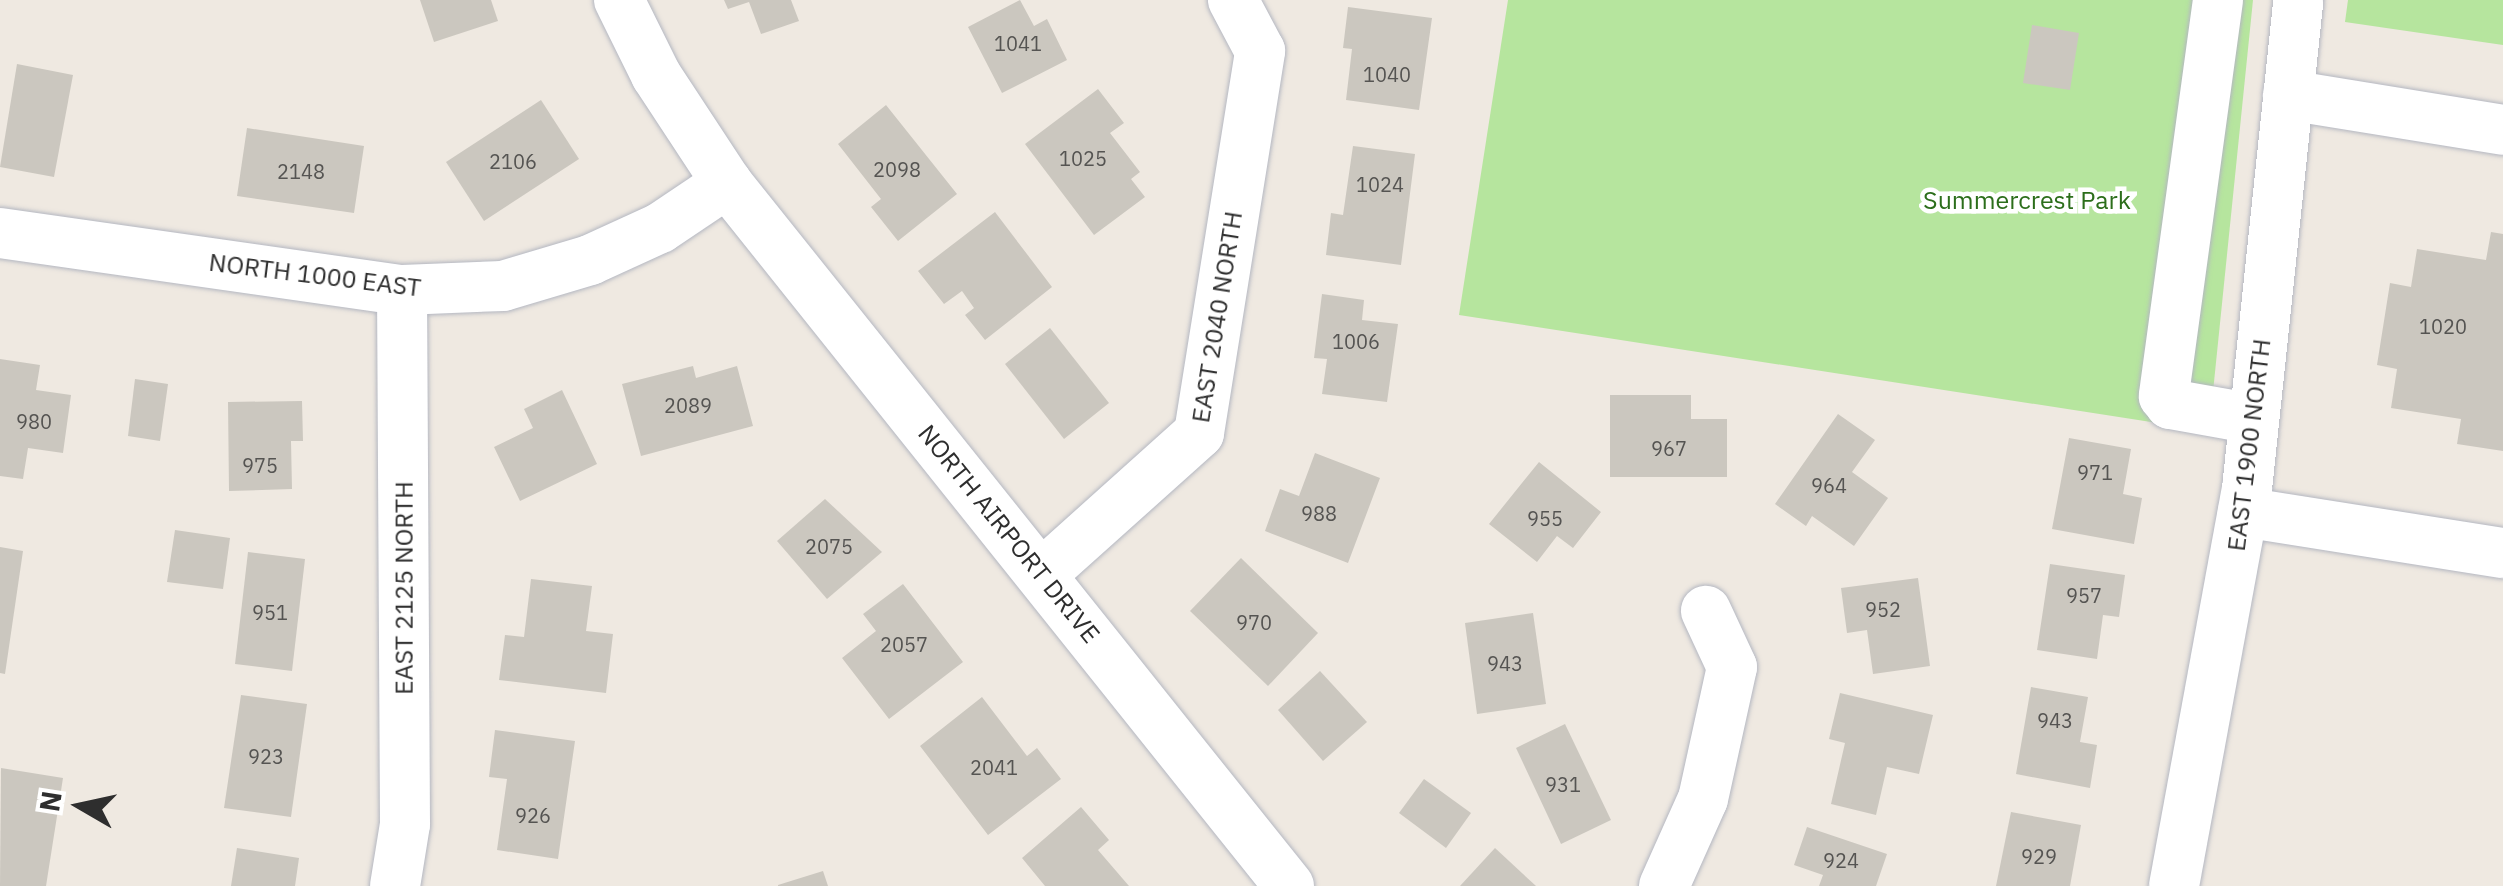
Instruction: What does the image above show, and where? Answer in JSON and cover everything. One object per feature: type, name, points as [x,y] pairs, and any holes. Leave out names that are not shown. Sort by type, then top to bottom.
[{"type":"street","name":"NORTH AIRPORT DRIVE","points":[[619,0],[656,74],[727,183],[1289,886]]},
{"type":"street","name":"EAST 2040 NORTH","points":[[1042,574],[1200,432],[1260,50],[1232,0]]},
{"type":"street","points":[[2218,0],[2164,396],[2170,404],[2254,418]]},
{"type":"street","name":"EAST 1900 NORTH","points":[[2174,886],[2243,512],[2298,0]]},
{"type":"street","points":[[2288,95],[2503,130]]},
{"type":"street","name":"NORTH 1000 EAST","points":[[0,233],[402,290],[503,286],[590,260],[660,228],[727,183]]},
{"type":"street","name":"EAST 2125 NORTH","points":[[395,886],[405,824],[402,290]]},
{"type":"street","points":[[2243,512],[2503,553]]},
{"type":"street","points":[[1664,886],[1704,800],[1732,667],[1706,610]]},
{"type":"green space","name":"Summercrest Park","points":[[1508,0],[2253,0],[2209,431],[1459,315]]},
{"type":"green space","points":[[2348,0],[2503,0],[2503,45],[2345,22]]},
{"type":"building","points":[[420,0],[491,0],[498,21],[434,42]]},
{"type":"building","points":[[724,0],[791,0],[799,21],[761,34],[749,2],[728,9]]},
{"type":"building","points":[[1020,0],[1034,26],[1047,19],[1067,60],[1002,93],[968,27]]},
{"type":"building","points":[[1348,7],[1432,18],[1419,110],[1346,100],[1352,49],[1343,48]]},
{"type":"building","points":[[2032,25],[2079,33],[2070,90],[2023,83]]},
{"type":"building","points":[[17,64],[73,75],[54,177],[0,167]]},
{"type":"building","points":[[1098,89],[1124,123],[1110,133],[1140,172],[1131,179],[1145,197],[1094,235],[1025,144]]},
{"type":"building","points":[[541,100],[579,159],[484,221],[446,162]]},
{"type":"building","points":[[886,105],[957,194],[898,241],[871,207],[881,199],[838,144]]},
{"type":"building","points":[[247,128],[364,146],[354,213],[237,196]]},
{"type":"building","points":[[1353,146],[1415,154],[1401,265],[1326,255],[1331,213],[1343,215]]},
{"type":"building","points":[[995,212],[1052,287],[985,340],[965,315],[974,308],[962,291],[944,304],[918,271]]},
{"type":"building","points":[[2491,232],[2503,234],[2503,451],[2457,444],[2461,419],[2391,408],[2397,369],[2377,365],[2390,283],[2411,287],[2417,249],[2486,260]]},
{"type":"building","points":[[1322,294],[1364,300],[1362,320],[1398,324],[1387,402],[1322,394],[1327,359],[1314,358]]},
{"type":"building","points":[[1050,328],[1109,403],[1064,439],[1005,364]]},
{"type":"building","points":[[0,359],[40,365],[36,390],[71,395],[63,453],[28,448],[23,479],[0,476]]},
{"type":"building","points":[[693,366],[696,378],[737,366],[753,426],[641,456],[622,384]]},
{"type":"building","points":[[135,379],[168,384],[160,441],[128,436]]},
{"type":"building","points":[[562,390],[597,464],[520,501],[494,447],[533,428],[524,409]]},
{"type":"building","points":[[1610,395],[1691,395],[1691,419],[1727,419],[1727,477],[1610,477]]},
{"type":"building","points":[[302,401],[303,441],[291,441],[292,489],[229,491],[228,402]]},
{"type":"building","points":[[1838,414],[1875,440],[1852,472],[1888,498],[1854,546],[1812,516],[1806,526],[1775,504]]},
{"type":"building","points":[[2069,438],[2131,449],[2123,494],[2142,498],[2134,544],[2052,529]]},
{"type":"building","points":[[1315,453],[1380,478],[1348,563],[1265,531],[1280,489],[1299,496]]},
{"type":"building","points":[[1539,462],[1601,512],[1573,548],[1557,536],[1537,562],[1489,524]]},
{"type":"building","points":[[825,499],[882,552],[827,599],[777,541]]},
{"type":"building","points":[[175,530],[230,538],[223,589],[167,582]]},
{"type":"building","points":[[0,547],[23,551],[5,674],[0,673]]},
{"type":"building","points":[[248,552],[305,559],[292,671],[235,664]]},
{"type":"building","points":[[1241,558],[1318,633],[1268,686],[1190,611]]},
{"type":"building","points":[[2050,564],[2125,575],[2119,617],[2103,615],[2097,659],[2037,650]]},
{"type":"building","points":[[1918,578],[1930,666],[1873,674],[1867,630],[1847,633],[1841,588]]},
{"type":"building","points":[[531,579],[592,586],[586,631],[613,634],[606,693],[499,680],[505,635],[524,637]]},
{"type":"building","points":[[903,584],[963,662],[889,719],[842,658],[876,631],[863,614]]},
{"type":"building","points":[[1533,613],[1546,704],[1477,714],[1465,623]]},
{"type":"building","points":[[1320,671],[1367,722],[1323,761],[1278,710]]},
{"type":"building","points":[[2031,687],[2088,697],[2080,742],[2097,745],[2090,788],[2016,774]]},
{"type":"building","points":[[1840,693],[1933,715],[1919,774],[1887,767],[1876,815],[1831,804],[1845,743],[1829,739]]},
{"type":"building","points":[[241,695],[307,704],[291,817],[224,808]]},
{"type":"building","points":[[982,697],[1027,756],[1037,748],[1061,779],[988,835],[920,746]]},
{"type":"building","points":[[1565,724],[1611,820],[1561,844],[1516,748]]},
{"type":"building","points":[[495,730],[575,741],[558,859],[497,850],[507,779],[489,777]]},
{"type":"building","points":[[1,768],[63,778],[46,886],[0,886]]},
{"type":"building","points":[[1424,779],[1471,813],[1446,848],[1399,813]]},
{"type":"building","points":[[1081,807],[1109,840],[1098,850],[1129,886],[1045,886],[1022,858]]},
{"type":"building","points":[[2011,812],[2081,825],[2070,886],[1996,886]]},
{"type":"building","points":[[1807,827],[1887,854],[1876,886],[1819,886],[1823,875],[1794,865]]},
{"type":"building","points":[[237,848],[299,858],[295,886],[231,886]]},
{"type":"building","points":[[1495,848],[1536,886],[1460,886]]},
{"type":"building","points":[[823,871],[828,886],[778,886],[778,885]]}]
